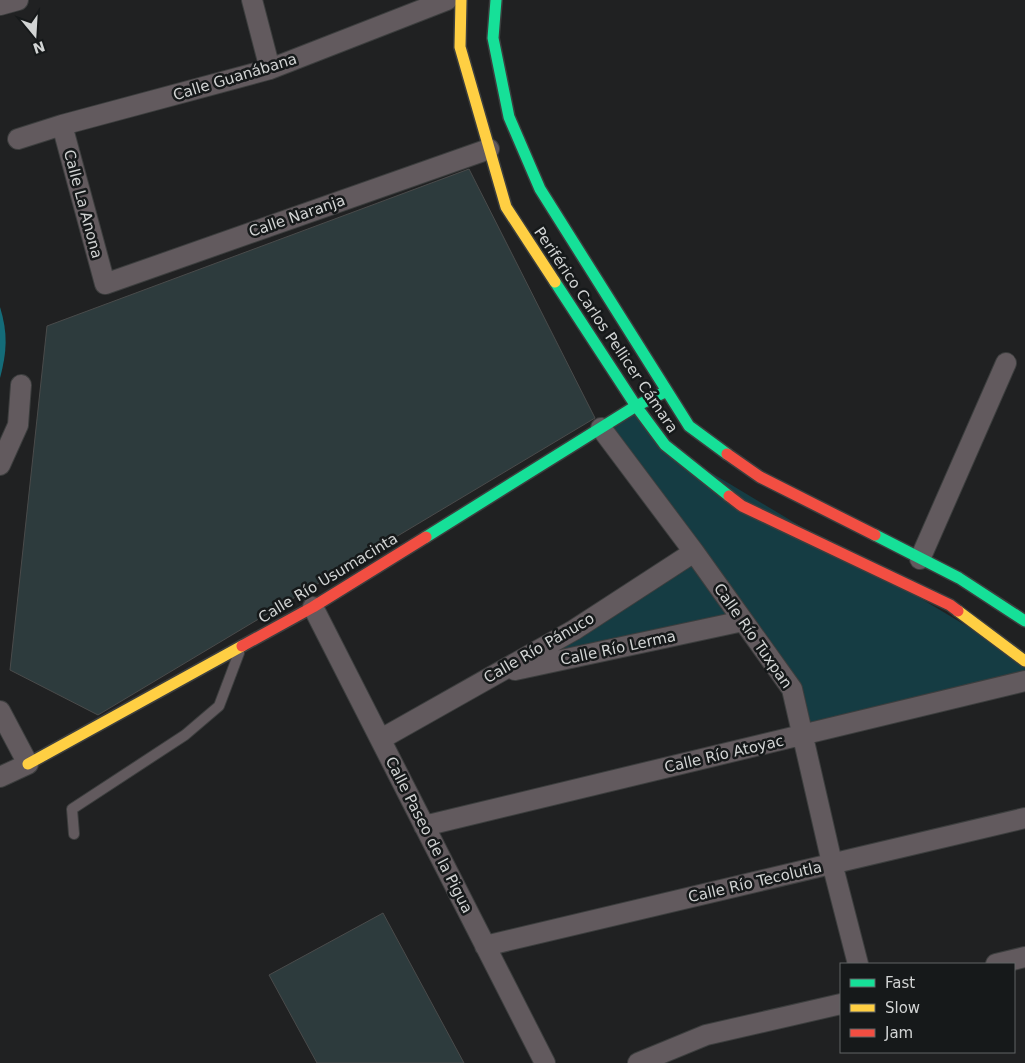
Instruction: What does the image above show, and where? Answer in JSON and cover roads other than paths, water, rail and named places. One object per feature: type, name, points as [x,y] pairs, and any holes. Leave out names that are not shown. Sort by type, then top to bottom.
[{"type":"main road","name":"Periférico Carlos Pellicer Cámara","points":[[461,0],[460,47],[506,208],[636,406],[665,445],[742,506],[950,605],[1025,661]]},
{"type":"main road","name":"Periférico Carlos Pellicer Cámara","points":[[496,0],[493,38],[509,117],[540,189],[689,426],[760,477],[959,578],[1025,621]]},
{"type":"main road","name":"Calle Río Usumacinta","points":[[28,764],[313,607],[636,406],[667,391]]},
{"type":"street","points":[[0,5],[18,0]]},
{"type":"street","points":[[252,0],[270,69]]},
{"type":"street","name":"Calle Guanábana","points":[[18,139],[62,125],[270,69],[447,0]]},
{"type":"street","name":"Calle La Anona","points":[[62,125],[105,284]]},
{"type":"street","name":"Calle Naranja","points":[[105,284],[489,149]]},
{"type":"street","points":[[920,558],[1006,363]]},
{"type":"street","points":[[0,466],[18,425],[21,385]]},
{"type":"street","name":"Calle Río Tuxpan","points":[[601,428],[694,552],[792,688],[832,864],[858,963]]},
{"type":"street","name":"Calle Río Pánuco","points":[[380,739],[492,674],[574,630],[694,552]]},
{"type":"street","name":"Calle Paseo de la Pigua","points":[[313,607],[545,1063]]},
{"type":"street","name":"Calle Río Lerma","points":[[492,674],[743,621]]},
{"type":"street","name":"Calle Río Atoyac","points":[[424,826],[1025,681]]},
{"type":"street","points":[[0,711],[28,764],[0,777]]},
{"type":"street","name":"Calle Río Tecolutla","points":[[485,946],[1025,818]]},
{"type":"street","points":[[1000,963],[1025,957]]},
{"type":"street","points":[[638,1063],[706,1036],[840,1004]]},
{"type":"lane","points":[[74,834],[72,809],[185,735],[219,706],[242,646]]},
{"type":"water","points":[[0,307],[6,342],[0,378]]}]
